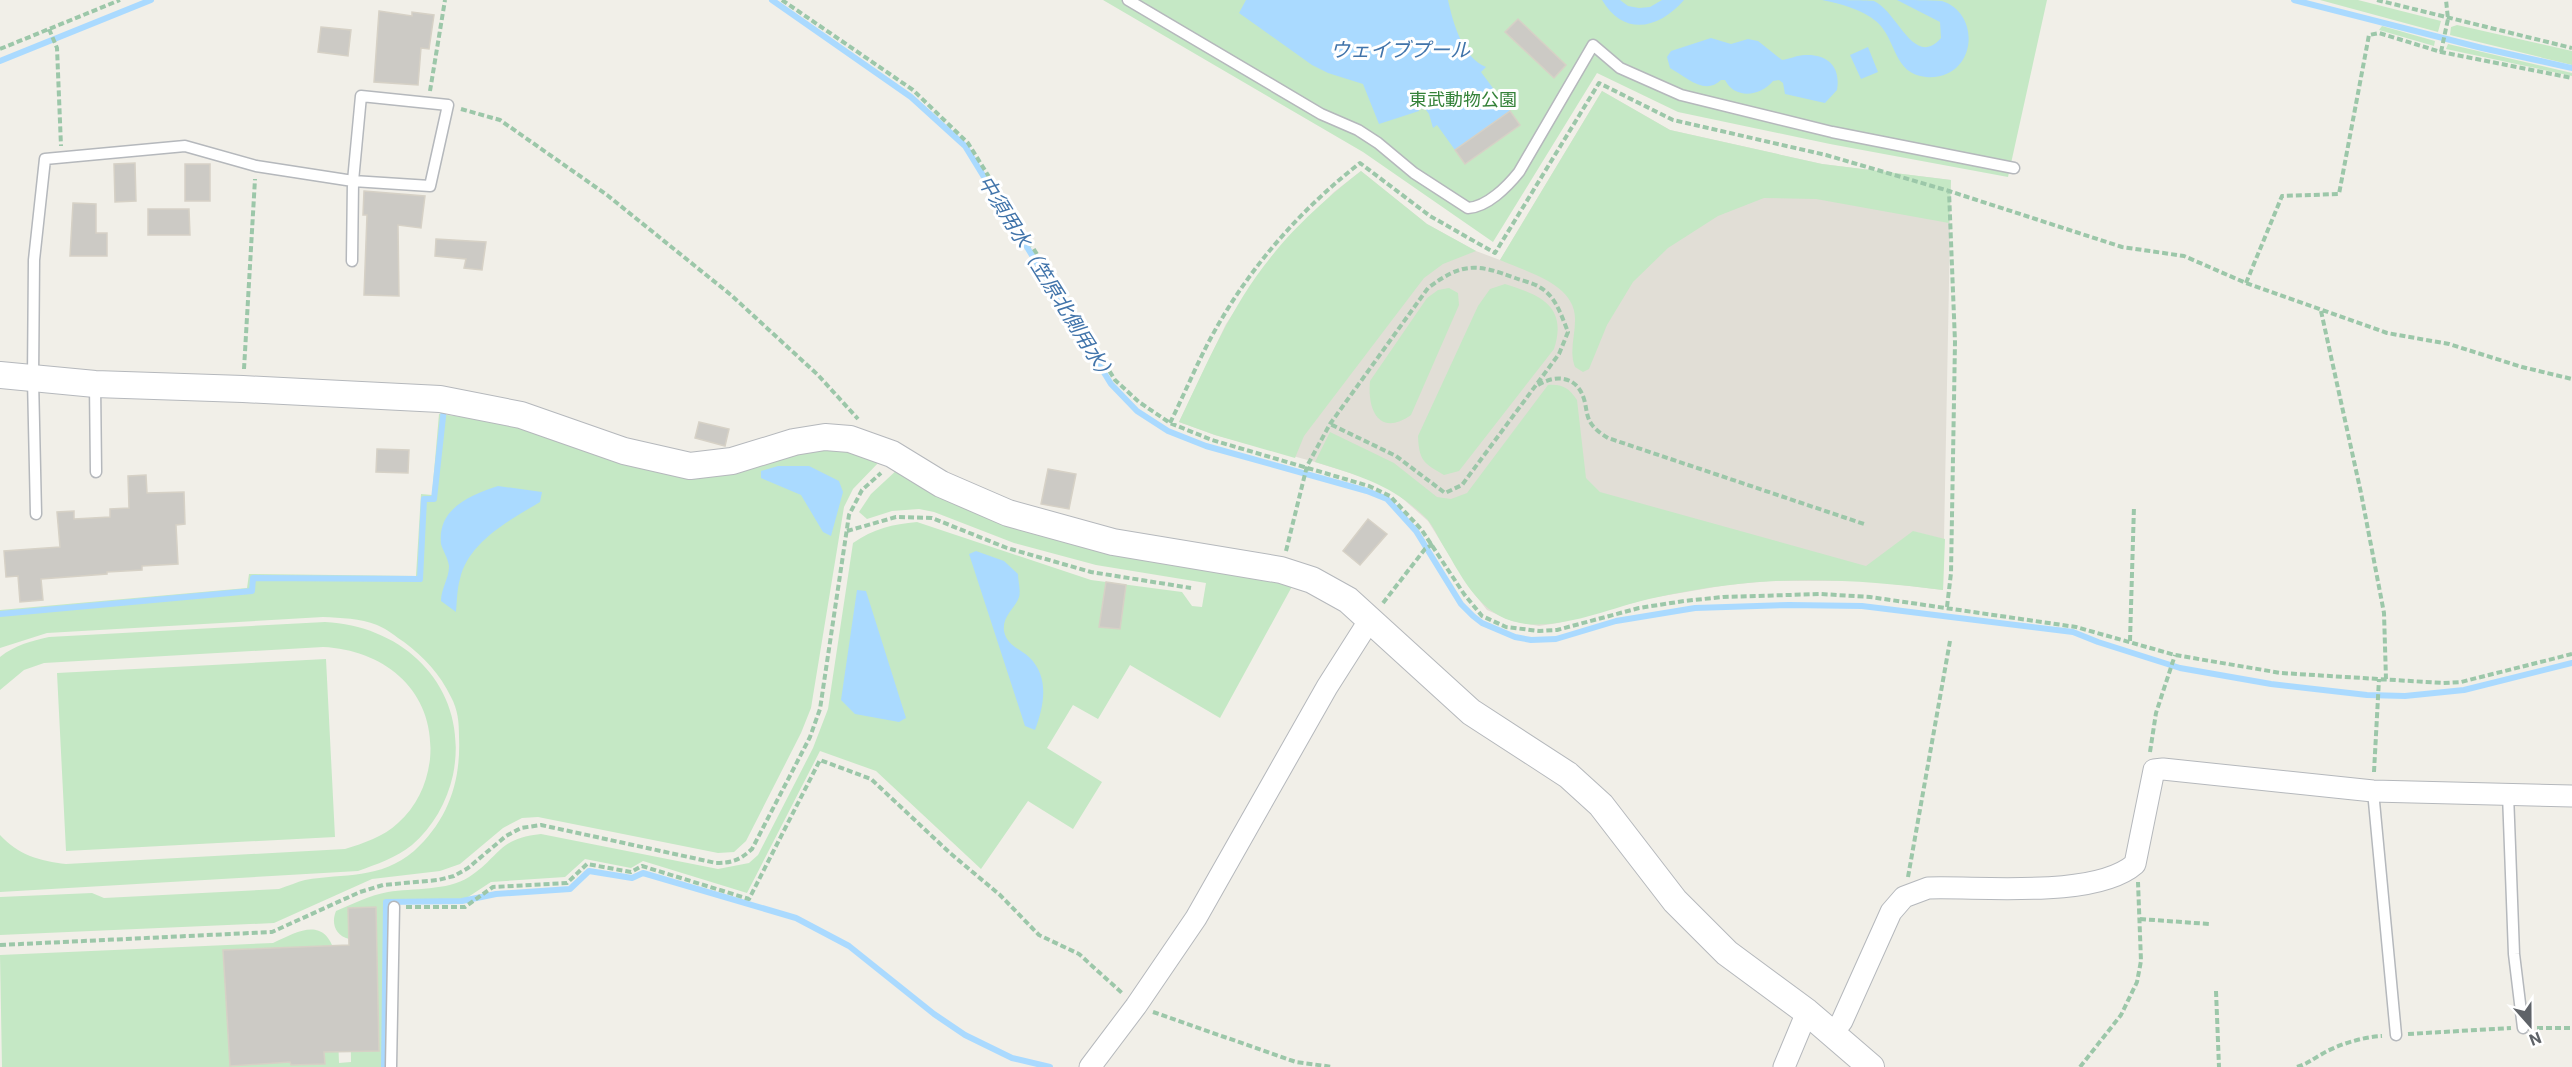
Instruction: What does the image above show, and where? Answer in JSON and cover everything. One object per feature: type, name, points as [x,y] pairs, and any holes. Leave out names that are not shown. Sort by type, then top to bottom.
[{"type":"street","points":[[0,375],[95,384],[440,399],[521,415],[624,451],[690,466],[732,460],[794,442],[825,437],[850,439],[870,444],[941,484],[1008,513],[1113,542],[1281,570],[1321,585],[1376,613],[1471,712],[1568,775],[1601,805],[1675,901],[1727,953],[1807,1012],[1871,1067]]},
{"type":"street","points":[[1090,1067],[1136,1006],[1196,918],[1327,687],[1376,613]]},
{"type":"street","points":[[1833,1033],[1842,1021],[1891,912],[1904,897],[1928,888],[2060,887],[2126,872],[2135,864],[2154,770],[2163,769],[2373,791],[2572,796]]},
{"type":"street","points":[[1784,1067],[1807,1012]]},
{"type":"lane","points":[[1128,0],[1321,114],[1358,130],[1378,143],[1414,173],[1468,208],[1477,208],[1508,185],[1519,172],[1593,45],[1620,68],[1681,95],[1832,132],[2014,168]]},
{"type":"lane","points":[[36,514],[33,379],[34,260],[45,159],[185,146],[256,166],[353,181],[430,186],[448,105],[361,96],[353,181],[352,261]]},
{"type":"lane","points":[[95,384],[96,472]]},
{"type":"lane","points":[[2373,791],[2396,1035]]},
{"type":"lane","points":[[2508,794],[2514,954],[2523,1028]]},
{"type":"lane","points":[[391,1067],[394,907]]},
{"type":"path","points":[[0,49],[120,0]]},
{"type":"path","points":[[428,104],[445,0]]},
{"type":"path","points":[[782,0],[913,90],[968,142],[1115,380],[1139,402],[1170,423],[1212,440],[1307,466],[1369,486],[1390,496],[1421,529],[1464,594],[1482,616],[1506,627],[1522,630],[1557,630],[1639,608],[1723,597],[1821,594],[1870,597],[2076,627],[2130,641],[2174,657],[2281,673],[2443,683],[2461,682],[2572,654]]},
{"type":"path","points":[[2377,0],[2572,48]]},
{"type":"path","points":[[2441,52],[2448,19],[2446,0]]},
{"type":"path","points":[[49,29],[57,48],[60,158]]},
{"type":"path","points":[[2246,283],[2282,196],[2339,194],[2370,35],[2379,33],[2441,52],[2572,78]]},
{"type":"path","points":[[1170,423],[1220,320],[1266,254],[1330,186],[1360,163],[1430,216],[1495,253],[1599,83],[1673,120],[1826,155],[1949,191],[2122,247],[2184,256],[2246,283],[2387,333],[2449,344],[2522,367],[2572,379]]},
{"type":"path","points":[[448,105],[500,120],[607,195],[696,266],[731,295],[847,404],[865,428],[870,444]]},
{"type":"path","points":[[243,389],[256,166]]},
{"type":"path","points":[[1947,607],[1951,573],[1955,342],[1949,191]]},
{"type":"path","points":[[1281,570],[1307,466],[1330,423],[1428,288],[1446,274],[1468,268],[1487,267],[1542,288],[1559,309],[1568,332],[1559,354],[1462,485],[1445,493],[1396,456],[1330,423]]},
{"type":"path","points":[[2321,310],[2361,493],[2384,613],[2386,679]]},
{"type":"path","points":[[1535,386],[1549,378],[1562,377],[1574,383],[1584,398],[1586,413],[1593,427],[1608,438],[1864,524]]},
{"type":"path","points":[[0,945],[272,932],[360,892],[383,885],[438,880],[454,876],[468,868],[506,836],[522,828],[541,825],[716,863],[732,863],[743,858],[752,849],[794,768],[810,737],[820,709],[849,515],[862,490],[898,458]]},
{"type":"path","points":[[2130,641],[2134,507]]},
{"type":"path","points":[[847,531],[896,517],[932,518],[1007,548],[1091,572],[1191,588]]},
{"type":"path","points":[[1376,613],[1425,549],[1432,544]]},
{"type":"path","points":[[1904,897],[1950,641]]},
{"type":"path","points":[[2154,770],[2150,749],[2156,713],[2174,657]]},
{"type":"path","points":[[2373,791],[2379,679]]},
{"type":"path","points":[[394,907],[465,907],[493,887],[567,883],[586,864],[631,872],[642,866],[748,899],[820,759],[871,779],[950,853],[1000,895],[1039,934],[1079,954],[1136,1006],[1232,1042],[1296,1062],[1333,1067]]},
{"type":"path","points":[[2080,1067],[2121,1015],[2137,982],[2141,961],[2139,891],[2135,864]]},
{"type":"path","points":[[2140,919],[2209,924]]},
{"type":"path","points":[[2216,991],[2219,1067]]},
{"type":"path","points":[[2297,1067],[2313,1062],[2321,1054],[2368,1037],[2523,1028],[2572,1028]]},
{"type":"shaded area","points":[[1602,91],[1670,130],[1822,164],[1951,180],[1943,590],[1868,581],[1770,581],[1727,585],[1651,598],[1539,626],[1512,621],[1487,610],[1469,587],[1428,521],[1394,491],[1372,480],[1215,435],[1179,422],[1226,324],[1271,257],[1334,192],[1361,171],[1427,224],[1476,251],[1500,260]]},
{"type":"green space","name":"東武動物公園","points":[[1103,0],[2047,0],[2008,177],[1830,144],[1678,112],[1597,73],[1493,242],[1363,152]]},
{"type":"green space","points":[[2320,0],[2358,0],[2441,21],[2438,32]]},
{"type":"green space","points":[[2457,25],[2572,51],[2572,65],[2450,35],[2451,27]]},
{"type":"green space","points":[[2382,26],[2435,41],[2434,46],[2379,30]]},
{"type":"green space","points":[[2448,44],[2572,73],[2572,76],[2446,49]]},
{"type":"green space","points":[[1602,91],[1670,130],[1822,164],[1951,180],[1949,223],[1816,199],[1764,198],[1718,216],[1668,248],[1633,282],[1607,325],[1589,369],[1583,372],[1575,367],[1573,361],[1575,321],[1573,308],[1568,298],[1548,281],[1500,260]]},
{"type":"green space","points":[[1361,171],[1427,224],[1476,251],[1443,264],[1424,278],[1304,436],[1295,458],[1179,422],[1231,316],[1257,276],[1280,245],[1302,222]]},
{"type":"green space","points":[[1505,284],[1540,298],[1554,312],[1557,334],[1554,349],[1459,471],[1444,475],[1423,460],[1418,436],[1478,306],[1490,289]]},
{"type":"green space","points":[[1449,288],[1458,293],[1459,305],[1411,415],[1400,421],[1384,422],[1373,411],[1370,381],[1427,298],[1438,290]]},
{"type":"green space","points":[[1548,385],[1565,388],[1577,400],[1586,478],[1600,492],[1866,566],[1913,531],[1945,539],[1943,590],[1836,581],[1757,582],[1649,599],[1563,622],[1528,624],[1512,621],[1488,608],[1470,589],[1427,519],[1414,507],[1375,483],[1315,462],[1330,432],[1394,463],[1437,497],[1451,499],[1467,493]]},
{"type":"green space","points":[[439,414],[520,424],[646,466],[827,447],[854,451],[881,460],[853,489],[844,507],[811,708],[801,733],[746,841],[734,852],[718,853],[538,817],[522,818],[503,828],[460,864],[440,871],[372,879],[274,923],[0,935],[0,897],[92,893],[104,898],[279,889],[305,880],[361,874],[388,867],[414,851],[426,839],[444,813],[455,785],[459,754],[458,716],[447,689],[431,666],[384,628],[357,620],[323,617],[47,633],[0,648],[0,610],[247,588],[249,574],[416,576],[421,494],[432,495]]},
{"type":"green space","points":[[899,468],[936,493],[1295,581],[1220,718],[1130,665],[1098,719],[1073,705],[1047,748],[1102,782],[1073,829],[1028,801],[981,869],[876,771],[820,751],[747,893],[643,861],[631,868],[585,859],[565,877],[491,882],[462,901],[386,902],[384,1067],[2,1067],[0,955],[273,943],[301,931],[317,930],[330,941],[335,953],[339,1063],[351,1062],[349,939],[340,935],[335,928],[336,911],[381,893],[440,887],[460,882],[479,870],[507,844],[527,836],[541,834],[718,869],[749,863],[758,855],[813,748],[828,709],[853,543],[876,531],[917,522],[1091,580],[1182,592],[1192,606],[1202,607],[1206,583],[1096,565],[1014,543],[934,512],[919,509],[892,511],[867,519],[859,512],[871,494]]},
{"type":"green space","points":[[325,622],[355,626],[382,636],[406,650],[426,668],[442,690],[452,716],[456,744],[450,785],[433,822],[406,850],[358,871],[0,892],[0,835],[14,848],[30,856],[66,864],[345,849],[373,839],[392,828],[411,809],[424,786],[430,759],[430,735],[425,714],[415,695],[402,679],[386,666],[367,656],[323,647],[44,663],[24,670],[0,690],[0,657],[17,646],[49,637]]},
{"type":"green space","points":[[326,659],[335,837],[66,851],[57,673]]},
{"type":"water","name":"ウェイブプール","points":[[1246,0],[1448,0],[1456,29],[1465,48],[1471,56],[1486,67],[1481,72],[1510,111],[1455,150],[1437,125],[1433,128],[1429,114],[1417,98],[1415,98],[1419,111],[1379,124],[1363,84],[1328,73],[1312,65],[1239,13]]},
{"type":"water","points":[[1602,0],[1620,0],[1628,6],[1639,8],[1650,7],[1662,0],[1684,0],[1664,17],[1642,25],[1621,20]]},
{"type":"water","points":[[1822,0],[1874,1],[1883,7],[1914,43],[1923,47],[1931,46],[1941,38],[1940,22],[1897,0],[1942,1],[1955,8],[1964,19],[1968,32],[1968,45],[1964,58],[1955,69],[1943,75],[1926,77],[1915,75],[1901,63],[1883,29],[1871,17],[1844,5]]},
{"type":"water","points":[[1711,38],[1731,44],[1748,39],[1758,41],[1782,60],[1802,55],[1820,57],[1831,63],[1835,69],[1837,90],[1825,103],[1785,94],[1783,83],[1779,80],[1773,81],[1762,90],[1748,94],[1735,91],[1725,80],[1702,86],[1670,68],[1667,57],[1671,51]]},
{"type":"water","points":[[1868,47],[1878,72],[1861,79],[1850,55]]},
{"type":"water","points":[[778,466],[809,466],[839,481],[843,492],[831,536],[823,532],[801,495],[761,478],[761,471]]},
{"type":"water","points":[[498,486],[542,492],[540,502],[492,533],[472,554],[460,579],[456,612],[441,601],[449,566],[441,544],[444,521],[450,512],[467,499]]},
{"type":"water","points":[[976,551],[1004,561],[1018,574],[1019,597],[1005,621],[1004,631],[1008,640],[1029,657],[1040,673],[1043,702],[1035,730],[1025,726],[969,554]]},
{"type":"water","points":[[857,590],[866,591],[906,718],[899,722],[855,714],[841,700]]},
{"type":"building","points":[[379,11],[412,16],[412,12],[434,15],[429,49],[421,48],[418,85],[374,82]]},
{"type":"building","points":[[1518,19],[1566,65],[1554,78],[1505,32]]},
{"type":"building","points":[[321,27],[351,30],[348,56],[318,52]]},
{"type":"building","points":[[1510,111],[1520,125],[1465,164],[1455,150]]},
{"type":"building","points":[[135,163],[136,201],[115,202],[114,164]]},
{"type":"building","points":[[185,164],[210,164],[210,201],[185,201]]},
{"type":"building","points":[[364,191],[425,196],[421,228],[398,225],[399,296],[364,295],[367,215],[363,215]]},
{"type":"building","points":[[73,203],[96,204],[96,233],[107,233],[107,256],[70,256]]},
{"type":"building","points":[[148,209],[189,209],[190,235],[148,235]]},
{"type":"building","points":[[436,239],[486,242],[482,270],[464,268],[466,259],[435,256]]},
{"type":"building","points":[[699,422],[729,429],[725,446],[695,438]]},
{"type":"building","points":[[377,449],[409,450],[408,473],[376,472]]},
{"type":"building","points":[[1048,469],[1076,474],[1069,509],[1041,504]]},
{"type":"building","points":[[146,475],[147,493],[184,492],[185,524],[176,525],[178,564],[142,566],[142,570],[107,572],[107,574],[41,579],[43,600],[20,602],[18,576],[6,577],[4,551],[60,547],[57,512],[74,511],[74,519],[110,517],[110,509],[129,508],[128,476]]},
{"type":"building","points":[[1368,519],[1387,534],[1360,565],[1343,551]]},
{"type":"building","points":[[1106,582],[1126,585],[1120,629],[1099,627]]},
{"type":"building","points":[[376,907],[379,1051],[324,1052],[325,1064],[291,1065],[290,1062],[230,1066],[223,950],[349,945],[348,908]]},
{"type":"waterway","name":"中須用水（笠原北側用水）","points":[[0,61],[151,0]]},
{"type":"waterway","name":"中須用水（笠原北側用水）","points":[[772,0],[911,97],[965,146],[1111,384],[1137,411],[1168,431],[1206,446],[1367,491],[1387,499],[1416,531],[1461,604],[1482,623],[1515,637],[1531,640],[1556,639],[1616,621],[1695,608],[1789,605],[1862,606],[2073,632],[2180,668],[2271,684],[2367,695],[2405,696],[2464,690],[2572,663]]},
{"type":"waterway","points":[[2294,0],[2482,48],[2572,68]]},
{"type":"waterway","points":[[0,614],[252,591],[253,578],[420,579],[424,499],[434,499],[444,408]]},
{"type":"waterway","points":[[384,1067],[386,902],[462,901],[496,894],[570,889],[589,871],[632,878],[643,873],[796,918],[849,946],[934,1014],[965,1035],[1012,1058],[1050,1067]]}]
